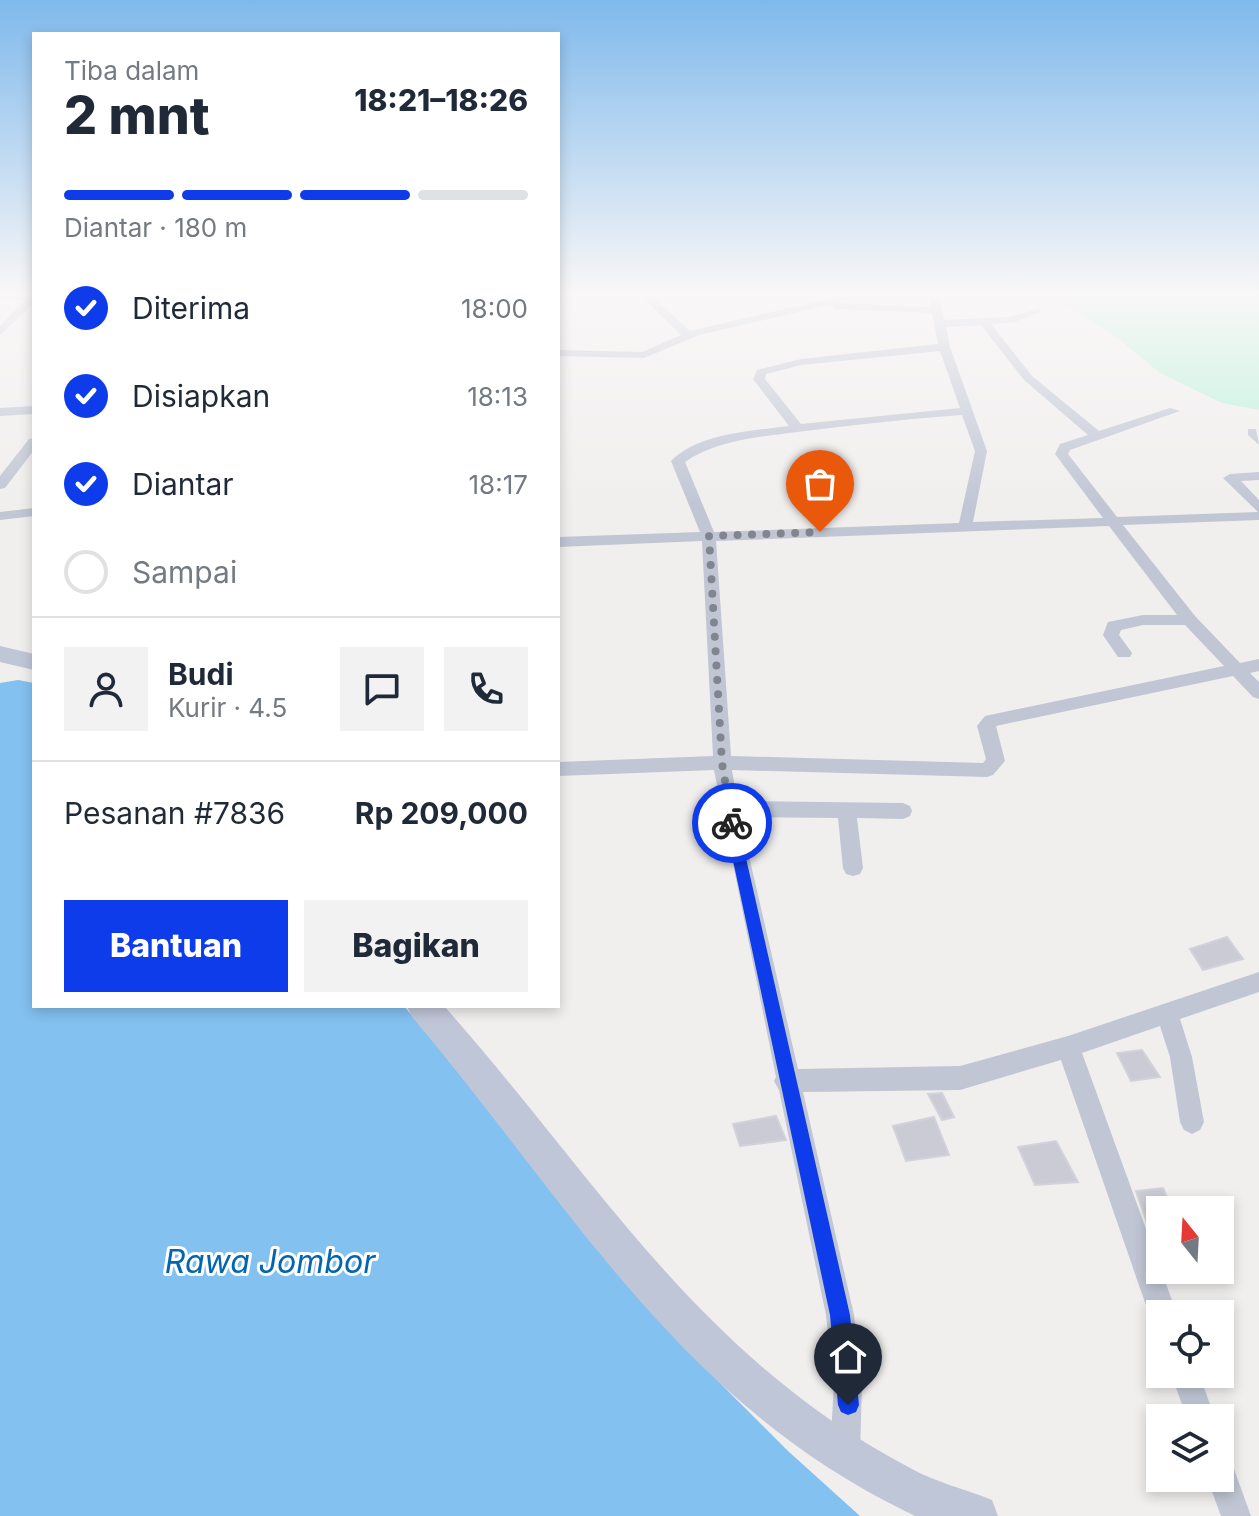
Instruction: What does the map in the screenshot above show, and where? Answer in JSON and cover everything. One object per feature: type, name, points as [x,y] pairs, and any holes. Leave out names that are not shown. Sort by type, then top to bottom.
[{"type":"street","points":[[794,364],[761,372],[759,379],[798,429]]},
{"type":"street","points":[[950,364],[981,459],[965,527]]},
{"type":"street","points":[[1017,364],[1028,378],[1096,435]]},
{"type":"street","points":[[0,412],[32,410]]},
{"type":"street","points":[[845,1454],[848,1384],[840,1315],[786,1081],[729,809],[722,763],[709,536],[680,469],[680,456],[706,446],[882,415],[968,411]]},
{"type":"street","points":[[1174,411],[1096,435],[1065,447],[1061,452],[1112,523],[1189,620],[1259,693]]},
{"type":"street","points":[[0,485],[32,445]]},
{"type":"street","points":[[1259,476],[1230,479],[1259,508]]},
{"type":"street","points":[[0,516],[32,512]]},
{"type":"street","points":[[560,542],[1259,516]]},
{"type":"street","points":[[1124,653],[1111,635],[1114,626],[1152,619],[1189,620]]},
{"type":"street","points":[[0,654],[32,662]]},
{"type":"street","points":[[560,769],[722,763],[990,770],[996,761],[986,728],[991,721],[1259,665]]},
{"type":"street","points":[[729,809],[903,811]]},
{"type":"street","points":[[846,809],[853,868]]},
{"type":"street","points":[[786,1081],[960,1078],[1068,1047],[1259,982]]},
{"type":"street","points":[[425,1008],[623,1252],[705,1345],[755,1391],[845,1454],[903,1489],[976,1516]]},
{"type":"street","points":[[1167,1013],[1181,1057],[1192,1122]]},
{"type":"street","points":[[1068,1047],[1158,1300]]},
{"type":"street","points":[[1227,1492],[1236,1516]]},
{"type":"green space","points":[[1149,364],[1259,364],[1259,410],[1222,403],[1160,373]]},
{"type":"water","name":"Rawa Jombor","points":[[18,680],[32,683],[32,1008],[406,1008],[711,1374],[788,1451],[860,1516],[0,1516],[0,683]]},
{"type":"building","points":[[1227,937],[1243,959],[1203,970],[1190,949]]},
{"type":"building","points":[[1142,1050],[1160,1077],[1131,1081],[1117,1053]]},
{"type":"building","points":[[942,1093],[954,1117],[942,1120],[928,1094]]},
{"type":"building","points":[[776,1116],[786,1140],[740,1146],[733,1124]]},
{"type":"building","points":[[934,1117],[949,1155],[906,1161],[893,1126]]},
{"type":"building","points":[[1056,1141],[1078,1182],[1035,1185],[1018,1147]]},
{"type":"building","points":[[1163,1188],[1166,1196],[1146,1196],[1146,1220],[1136,1191]]},
{"type":"way so far","points":[[732,823],[722,763],[709,536],[820,532]]},
{"type":"route","points":[[732,823],[786,1081],[840,1315],[848,1405]]}]
